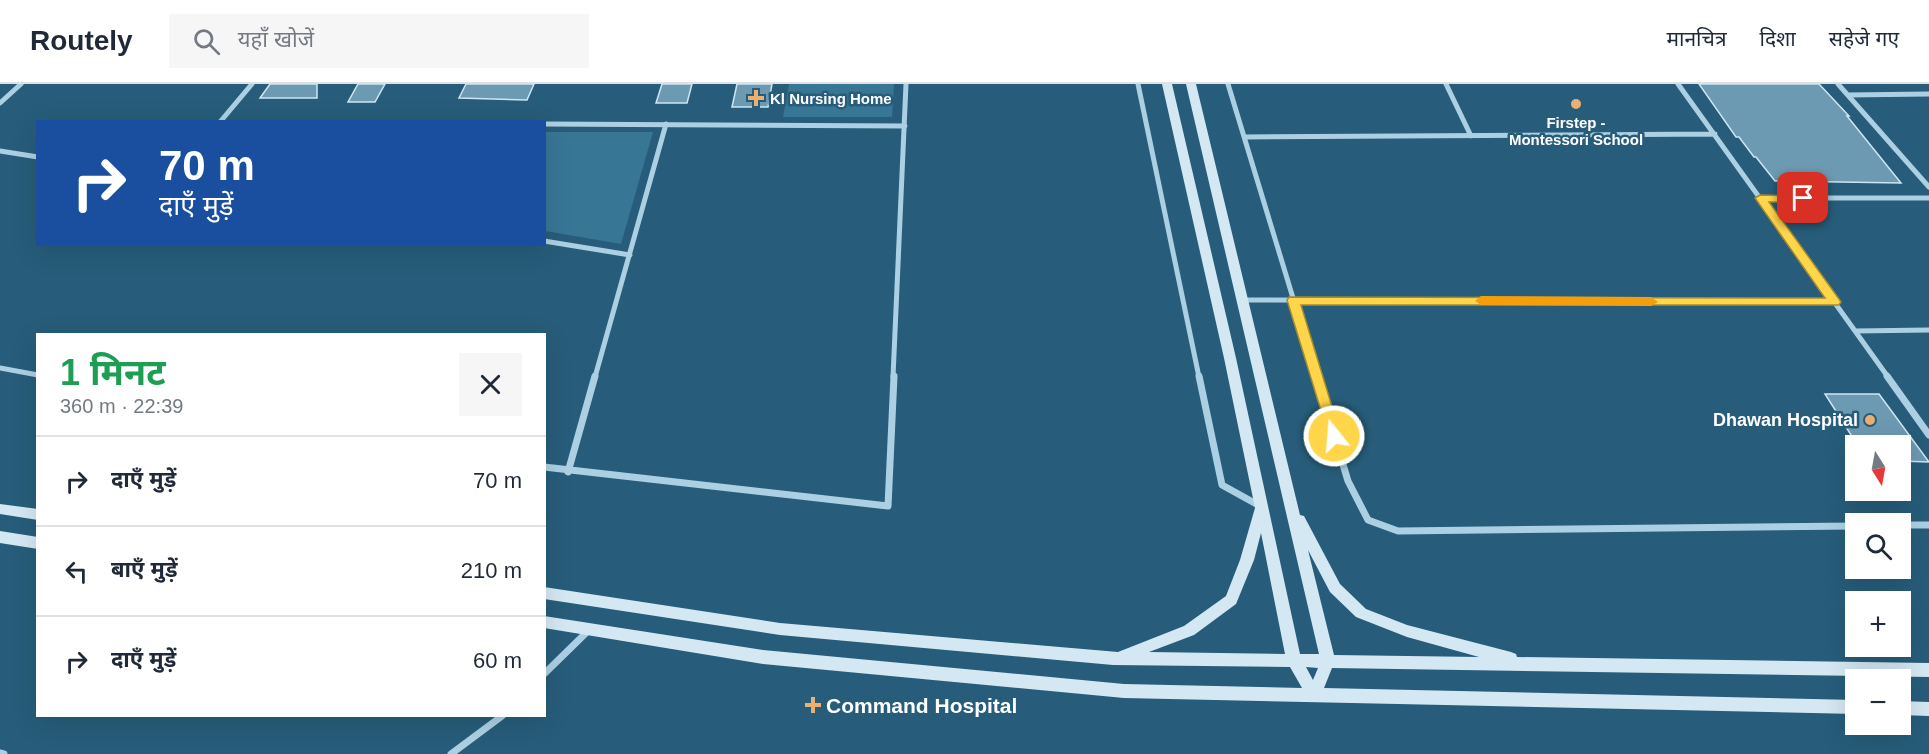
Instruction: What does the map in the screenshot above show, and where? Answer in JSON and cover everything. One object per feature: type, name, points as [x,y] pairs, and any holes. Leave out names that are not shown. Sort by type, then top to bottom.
[{"type":"main road","points":[[1167,84],[1262,507],[1294,661],[1314,695]]},
{"type":"main road","points":[[1191,84],[1328,662],[1314,695]]},
{"type":"main road","points":[[1291,506],[1335,588],[1361,613],[1407,631],[1531,664]]},
{"type":"main road","points":[[1113,658],[1189,632],[1231,600],[1247,560],[1262,507]]},
{"type":"main road","points":[[0,509],[36,515]]},
{"type":"main road","points":[[0,537],[36,543]]},
{"type":"main road","points":[[546,593],[780,629],[1113,658],[1929,670]]},
{"type":"main road","points":[[546,622],[763,657],[1124,691],[1845,707]]},
{"type":"main road","points":[[1911,708],[1929,709]]},
{"type":"street","points":[[0,103],[21,84]]},
{"type":"street","points":[[222,120],[252,84]]},
{"type":"street","points":[[546,467],[568,472],[888,506],[906,84]]},
{"type":"street","points":[[1138,84],[1222,484],[1262,507]]},
{"type":"street","points":[[1228,84],[1348,481],[1368,519],[1398,531],[1845,526]]},
{"type":"street","points":[[1446,84],[1472,136]]},
{"type":"street","points":[[1678,84],[1929,435]]},
{"type":"street","points":[[1838,84],[1929,187]]},
{"type":"street","points":[[1848,94],[1929,94]]},
{"type":"street","points":[[546,124],[905,126]]},
{"type":"street","points":[[568,472],[666,124]]},
{"type":"street","points":[[1244,137],[1714,134]]},
{"type":"street","points":[[0,151],[36,157]]},
{"type":"street","points":[[1760,198],[1929,198]]},
{"type":"street","points":[[546,241],[630,255]]},
{"type":"street","points":[[1242,300],[1834,302]]},
{"type":"street","points":[[1855,331],[1929,330]]},
{"type":"street","points":[[0,368],[36,375]]},
{"type":"street","points":[[1911,525],[1929,525]]},
{"type":"street","points":[[546,672],[589,630]]},
{"type":"street","points":[[451,754],[501,717]]},
{"type":"shaded area","points":[[789,84],[894,84],[892,117],[783,117]]},
{"type":"shaded area","points":[[546,132],[653,132],[621,244],[546,231]]},
{"type":"building","points":[[270,84],[317,84],[317,98],[260,98]]},
{"type":"building","points":[[358,84],[385,84],[375,102],[348,102]]},
{"type":"building","points":[[466,84],[534,84],[527,100],[459,98]]},
{"type":"building","points":[[662,84],[692,84],[687,103],[656,103]]},
{"type":"building","points":[[737,84],[772,84],[768,107],[732,107]]},
{"type":"building","points":[[1699,84],[1819,84],[1849,116],[1847,116],[1901,183],[1775,181],[1739,137],[1736,137]]},
{"type":"building","name":"Dhawan Hospital","points":[[1825,394],[1879,394],[1909,435],[1851,435]]},
{"type":"building","name":"Dhawan Hospital","points":[[1911,438],[1929,462],[1911,461]]},
{"type":"slow traffic","points":[[1481,301],[1651,302]]},
{"type":"place","name":"Kl Nursing Home","points":[[756,98]]},
{"type":"place","name":"Firstep - Montessori School","points":[[1576,104]]},
{"type":"place","name":"Dhawan Hospital","points":[[1870,420]]},
{"type":"place","name":"Command Hospital","points":[[813,705]]},
{"type":"route","points":[[1334,436],[1293,300],[1834,302],[1760,198],[1803,198]]}]
